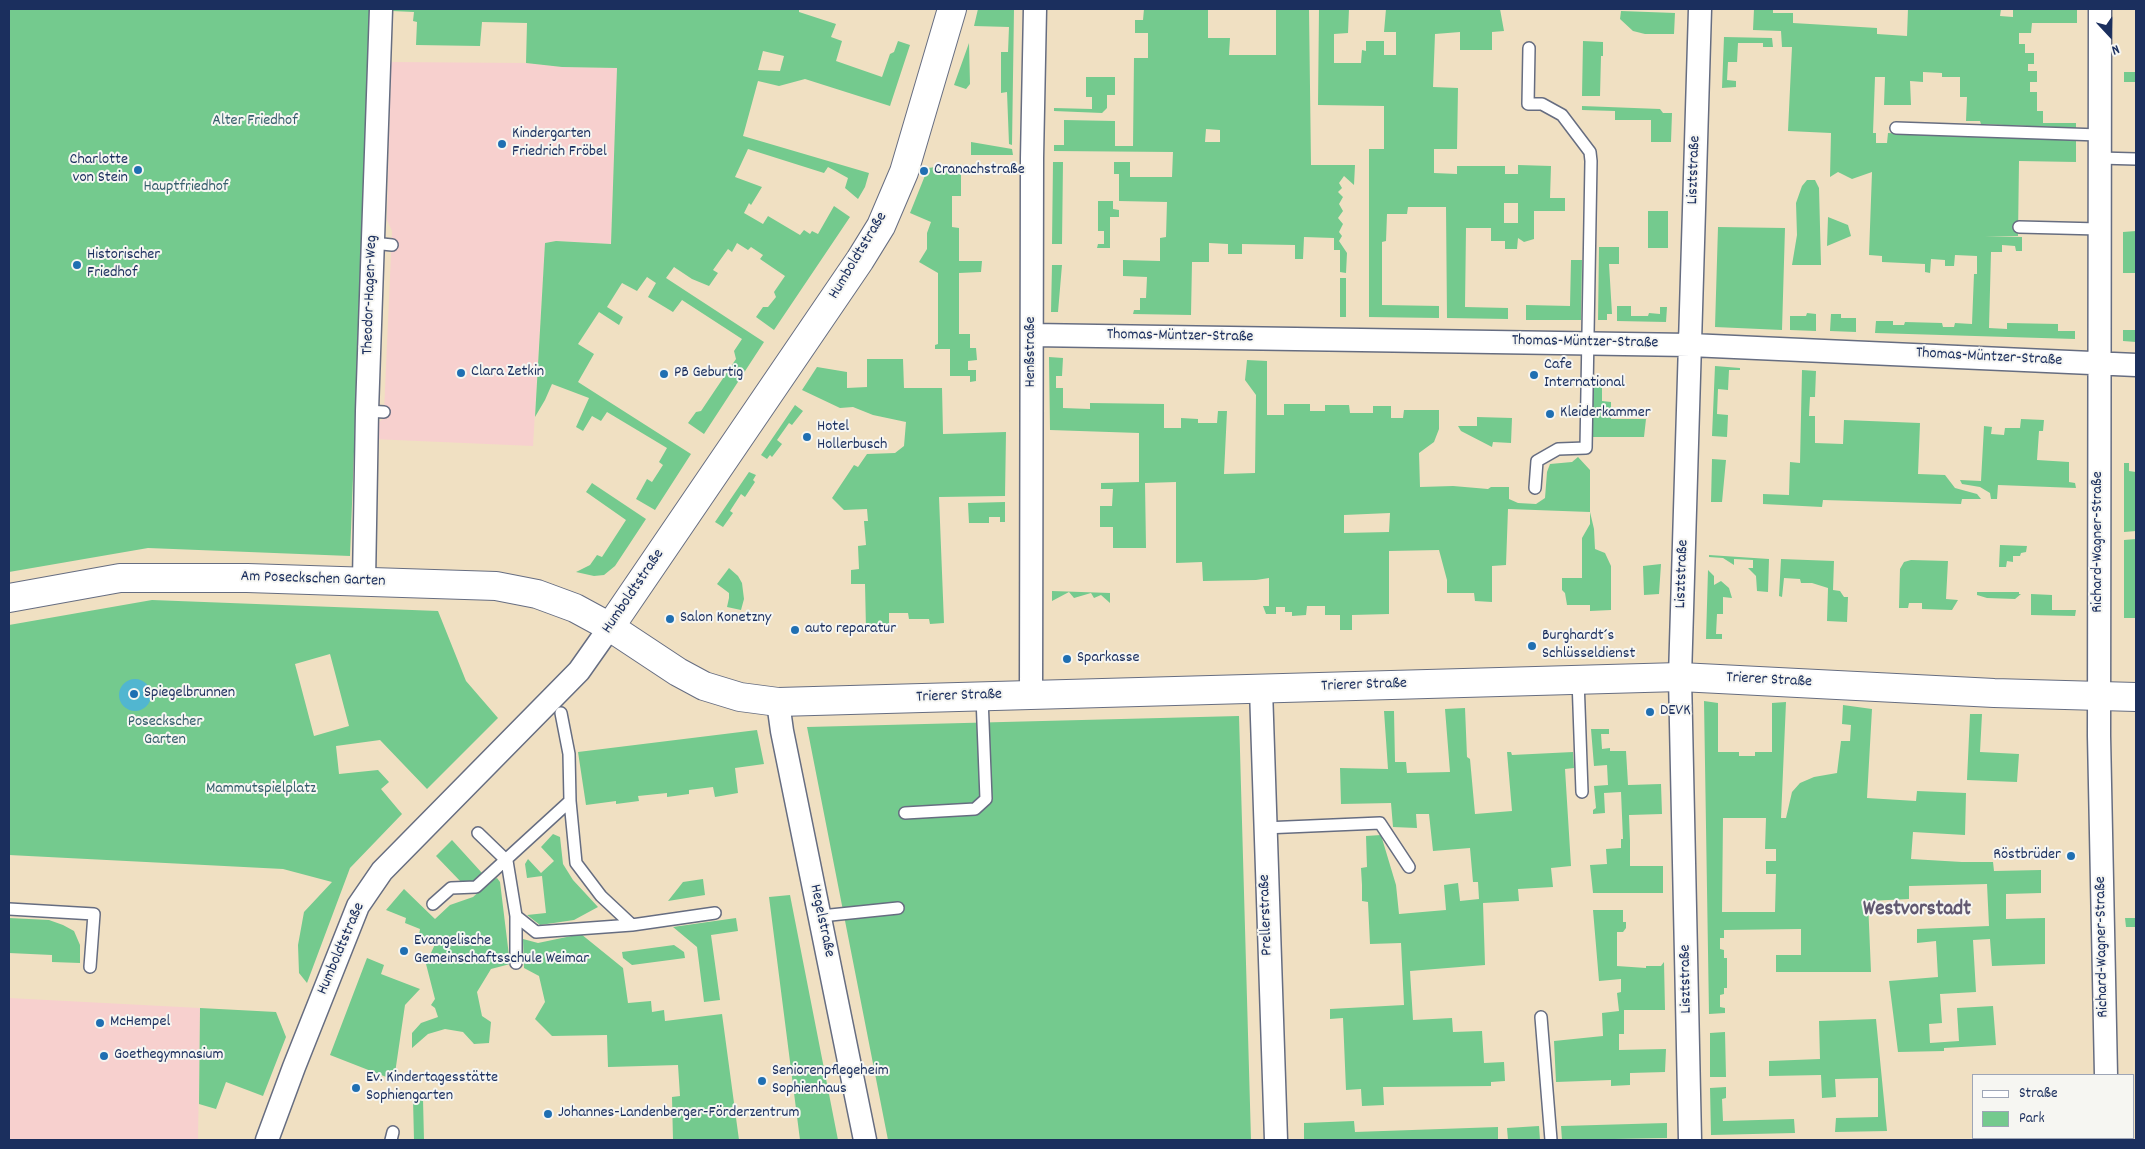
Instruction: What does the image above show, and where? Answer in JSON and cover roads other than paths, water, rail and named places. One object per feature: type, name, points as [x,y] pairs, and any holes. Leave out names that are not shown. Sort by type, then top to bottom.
[{"type":"street","name":"Theodor-Hagen-Weg","points":[[364,581],[383,244],[381,9]]},
{"type":"street","name":"Humboldtstraße","points":[[267,1140],[358,906],[382,871],[580,671],[860,260],[881,226],[904,172],[952,9]]},
{"type":"street","name":"Henßstraße","points":[[1031,695],[1032,158],[1035,9]]},
{"type":"street","name":"Lisztstraße","points":[[1690,1140],[1680,677],[1700,9]]},
{"type":"street","name":"Richard-Wagner-Straße","points":[[2100,9],[2099,696],[2106,1074]]},
{"type":"street","name":"Thomas-Müntzer-Straße","points":[[1032,335],[1690,345],[2136,365]]},
{"type":"street","name":"Am Poseckschen Garten","points":[[9,598],[120,578],[247,578],[496,586],[545,597],[575,608],[610,627]]},
{"type":"street","name":"Trierer Straße","points":[[610,627],[678,672],[704,686],[740,697],[778,702],[1680,677],[2136,697]]},
{"type":"street","name":"Prellerstraße","points":[[1261,689],[1264,828],[1276,1140]]},
{"type":"street","name":"Hegelstraße","points":[[778,702],[782,731],[865,1140]]},
{"type":"lane","points":[[1529,48],[1528,104],[1542,104],[1562,115],[1590,152],[1592,161],[1586,448],[1558,449],[1537,461],[1534,488]]},
{"type":"lane","points":[[1896,128],[2099,135]]},
{"type":"lane","points":[[2099,158],[2136,159]]},
{"type":"lane","points":[[2019,227],[2099,228]]},
{"type":"lane","points":[[1578,679],[1582,792]]},
{"type":"lane","points":[[905,813],[975,809],[986,799],[982,697]]},
{"type":"lane","points":[[561,712],[569,754],[570,801],[576,863],[601,896],[632,924]]},
{"type":"lane","points":[[434,904],[451,888],[476,887],[507,861],[570,801]]},
{"type":"lane","points":[[1264,828],[1380,823],[1409,867]]},
{"type":"lane","points":[[478,833],[507,861],[516,916],[516,963]]},
{"type":"lane","points":[[821,916],[898,908]]},
{"type":"lane","points":[[9,909],[94,914],[90,968]]},
{"type":"lane","points":[[516,916],[536,932],[632,924],[715,913]]},
{"type":"lane","points":[[1541,1017],[1551,1140]]},
{"type":"water","points":[[135,679],[146,684],[151,695],[146,706],[135,711],[124,706],[119,695],[124,684]]},
{"type":"place","name":"Kindergarten Friedrich Fröbel","points":[[502,144]]},
{"type":"place","name":"Charlotte von Stein","points":[[138,170]]},
{"type":"place","name":"Cranachstraße","points":[[924,171]]},
{"type":"place","name":"Historischer Friedhof","points":[[77,265]]},
{"type":"place","name":"Clara Zetkin","points":[[461,373]]},
{"type":"place","name":"PB Geburtig","points":[[664,374]]},
{"type":"place","name":"Cafe International","points":[[1534,375]]},
{"type":"place","name":"Kleiderkammer","points":[[1550,414]]},
{"type":"place","name":"Hotel Hollerbusch","points":[[807,437]]},
{"type":"place","name":"Salon Konetzny","points":[[670,619]]},
{"type":"place","name":"auto reparatur","points":[[795,630]]},
{"type":"place","name":"Burghardt´s Schlüsseldienst","points":[[1532,646]]},
{"type":"place","name":"Sparkasse","points":[[1067,659]]},
{"type":"place","name":"Spiegelbrunnen","points":[[134,694]]},
{"type":"place","name":"DEVK","points":[[1650,712]]},
{"type":"place","name":"Röstbrüder","points":[[2071,856]]},
{"type":"place","name":"Evangelische Gemeinschaftsschule Weimar","points":[[404,951]]},
{"type":"place","name":"McHempel","points":[[100,1023]]},
{"type":"place","name":"Goethegymnasium","points":[[104,1056]]},
{"type":"place","name":"Seniorenpflegeheim Sophienhaus","points":[[762,1081]]},
{"type":"place","name":"Ev. Kindertagesstätte Sophiengarten","points":[[356,1088]]},
{"type":"place","name":"Johannes-Landenberger-Förderzentrum","points":[[548,1114]]},
{"type":"district","name":"Westvorstadt","points":[[1917,911]]},
{"type":"park label","name":"Alter Friedhof","points":[[255,122]]},
{"type":"park label","name":"Hauptfriedhof","points":[[186,188]]},
{"type":"park label","name":"Poseckscher Garten","points":[[165,732]]},
{"type":"park label","name":"Mammutspielplatz","points":[[261,790]]}]
